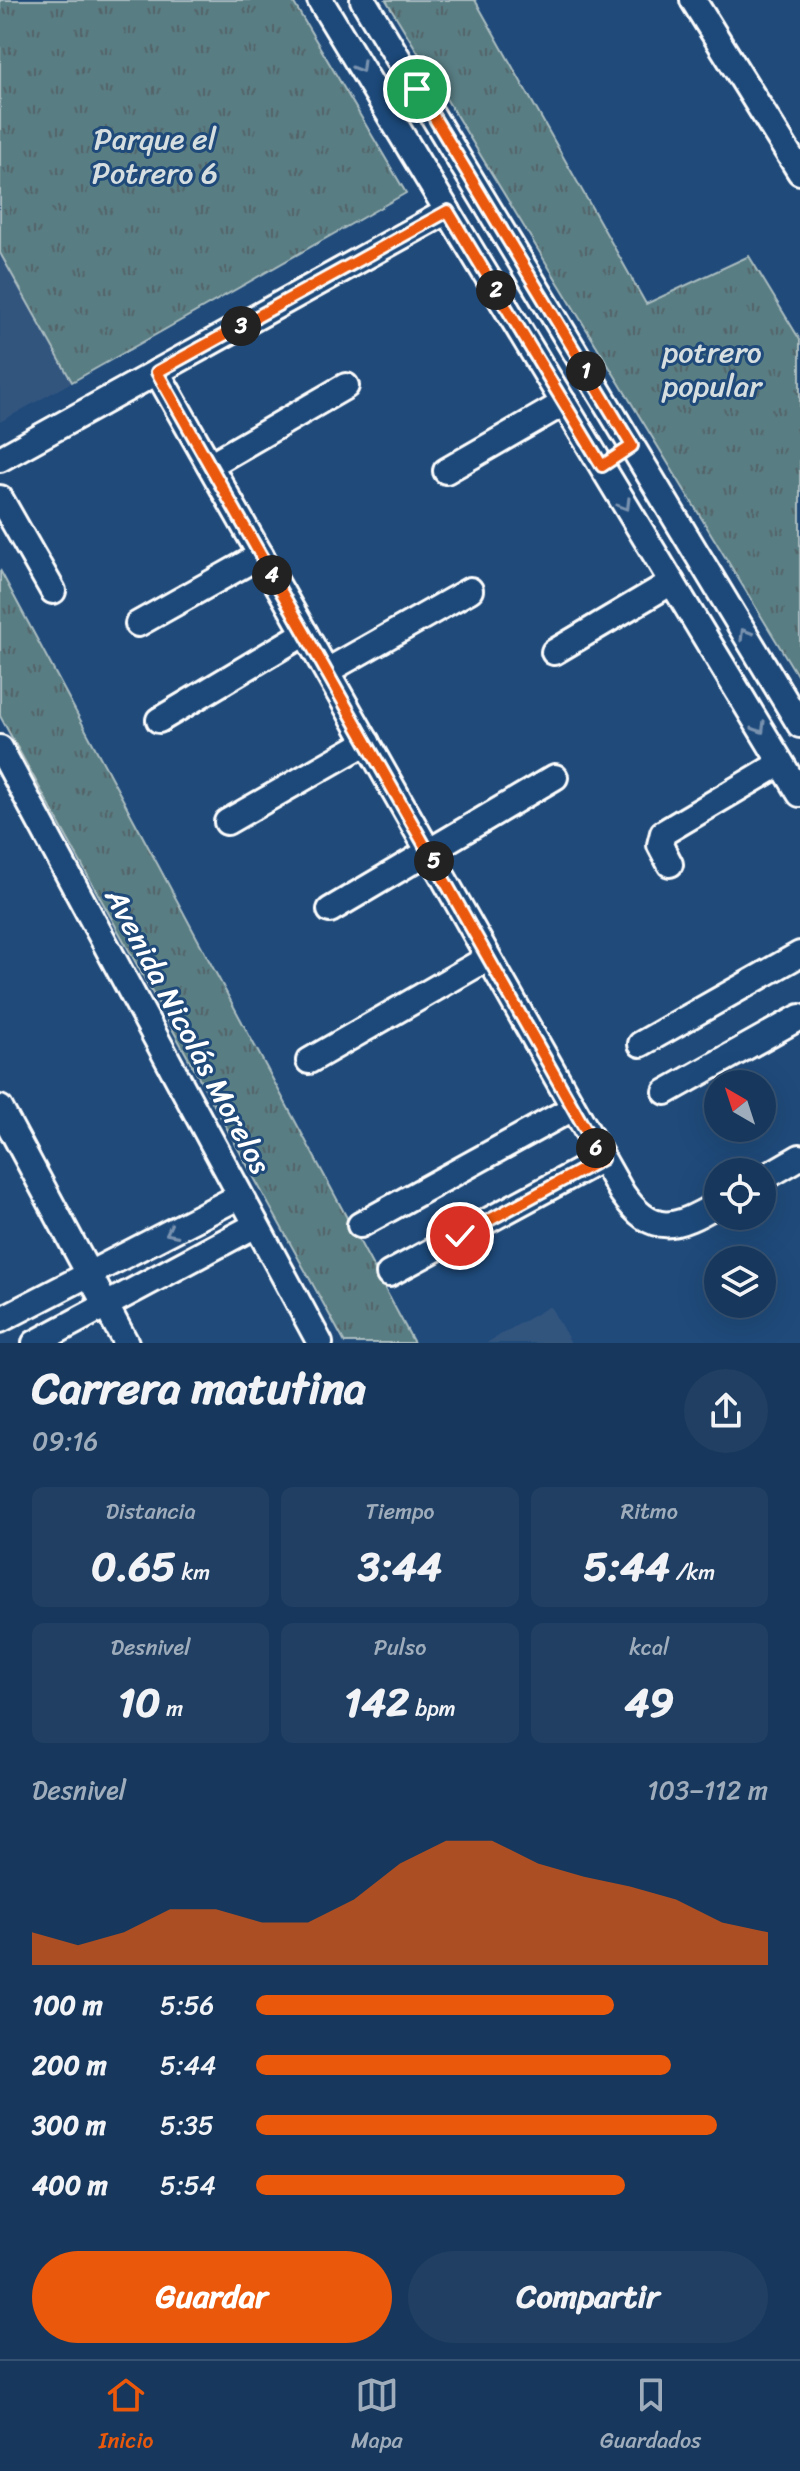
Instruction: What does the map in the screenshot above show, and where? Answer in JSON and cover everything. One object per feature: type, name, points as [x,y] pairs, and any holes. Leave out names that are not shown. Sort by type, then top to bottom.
[{"type":"street","points":[[363,0],[800,725]]},
{"type":"street","points":[[693,0],[800,172]]},
{"type":"street","points":[[323,1],[800,794]]},
{"type":"street","points":[[0,459],[448,211]]},
{"type":"street","points":[[157,372],[602,1159],[634,1210],[652,1222],[670,1225],[704,1212]]},
{"type":"street","points":[[210,465],[346,386]]},
{"type":"street","points":[[446,471],[564,403]]},
{"type":"street","points":[[602,466],[632,446]]},
{"type":"street","points":[[0,498],[53,591]]},
{"type":"street","points":[[138,624],[261,555]]},
{"type":"street","points":[[554,652],[672,582]]},
{"type":"street","points":[[327,671],[470,590]]},
{"type":"street","points":[[159,720],[305,633]]},
{"type":"street","points":[[227,822],[367,742]]},
{"type":"street","name":"Avenida Nicolás Morelos","points":[[0,748],[320,1343]]},
{"type":"street","points":[[670,864],[660,845],[660,839],[668,829],[781,763]]},
{"type":"street","points":[[330,910],[555,777]]},
{"type":"street","points":[[641,1044],[800,954]]},
{"type":"street","points":[[309,1061],[488,958]]},
{"type":"street","points":[[666,1092],[800,1017]]},
{"type":"street","points":[[0,1108],[126,1343]]},
{"type":"street","points":[[360,1225],[573,1108]]},
{"type":"street","points":[[776,1171],[800,1157]]},
{"type":"street","points":[[389,1274],[602,1159]]},
{"type":"street","points":[[0,1320],[240,1196]]},
{"type":"street","points":[[35,1343],[256,1225]]},
{"type":"shaded area","points":[[0,253],[72,382],[0,422]]},
{"type":"shaded area","points":[[550,1306],[571,1343],[486,1343]]},
{"type":"green space","name":"Parque el Potrero 6","points":[[0,0],[292,0],[406,193],[72,382],[0,253]]},
{"type":"green space","name":"potrero popular","points":[[386,0],[475,0],[646,304],[749,256],[800,340],[800,680]]},
{"type":"green space","points":[[0,570],[414,1343],[345,1343],[0,716]]},
{"type":"route","points":[[417,89],[632,446],[602,466],[448,211],[157,372],[602,1159],[460,1236]]}]
